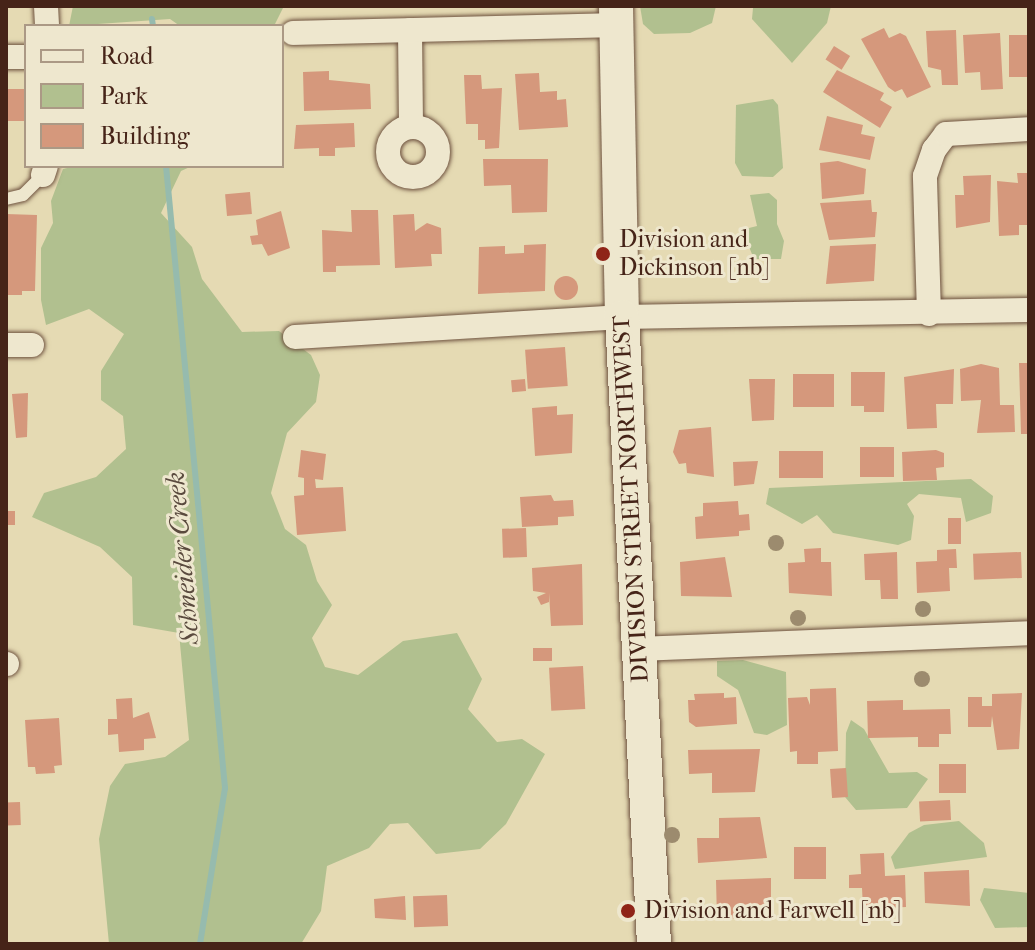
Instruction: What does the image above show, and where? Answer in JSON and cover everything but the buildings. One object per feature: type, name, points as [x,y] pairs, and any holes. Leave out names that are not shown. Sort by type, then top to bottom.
[{"type":"street","points":[[293,33],[410,30],[616,15]]},
{"type":"street","name":"DIVISION STREET NORTHWEST","points":[[616,15],[622,317],[654,944]]},
{"type":"street","points":[[410,30],[411,127]]},
{"type":"street","points":[[929,314],[925,176],[934,150],[946,134],[1029,129]]},
{"type":"street","points":[[295,337],[622,317],[1029,310]]},
{"type":"street","points":[[6,345],[32,345]]},
{"type":"street","points":[[638,649],[1029,633]]},
{"type":"lane","points":[[6,199],[23,195],[45,171]]},
{"type":"green space","points":[[73,6],[284,6],[275,24],[177,24],[170,19],[69,24]]},
{"type":"green space","points":[[640,6],[716,6],[712,23],[690,33],[654,34],[643,24]]},
{"type":"green space","points":[[831,6],[827,23],[792,63],[752,19],[753,8]]},
{"type":"green space","points":[[773,99],[778,105],[783,168],[773,177],[742,176],[735,163],[736,105]]},
{"type":"green space","points":[[188,168],[181,171],[161,213],[192,247],[202,279],[242,332],[279,331],[311,355],[320,375],[316,402],[287,433],[271,493],[285,529],[306,545],[317,581],[332,605],[312,638],[325,667],[358,675],[403,641],[457,633],[482,679],[468,709],[497,742],[522,739],[545,754],[506,824],[480,849],[436,854],[408,823],[390,824],[369,848],[327,866],[321,911],[301,944],[109,944],[99,839],[110,786],[125,764],[165,757],[189,740],[179,633],[133,625],[132,577],[100,547],[32,517],[44,493],[96,477],[126,449],[123,416],[101,400],[101,371],[124,334],[89,309],[46,325],[41,300],[41,248],[53,223],[51,201],[63,169]]},
{"type":"green space","points":[[769,193],[777,200],[777,224],[784,241],[781,259],[754,259],[745,237],[745,229],[757,226],[750,195]]},
{"type":"green space","points":[[971,479],[993,496],[991,513],[966,522],[961,498],[919,494],[907,504],[914,516],[911,540],[898,545],[833,533],[817,515],[802,524],[766,504],[769,488]]},
{"type":"green space","points":[[743,660],[786,672],[787,725],[767,735],[754,733],[738,690],[717,676],[717,661]]},
{"type":"green space","points":[[851,720],[864,729],[889,773],[917,772],[928,779],[907,808],[856,810],[845,797],[846,733]]},
{"type":"green space","points":[[959,821],[984,843],[987,857],[895,869],[891,857],[909,833],[924,825]]},
{"type":"green space","points":[[984,888],[1029,893],[1029,927],[995,928],[980,900]]},
{"type":"waterway","name":"Schneider Creek","points":[[152,19],[153,24]]},
{"type":"waterway","name":"Schneider Creek","points":[[166,168],[225,788],[200,944]]},
{"type":"place","name":"Division and Dickinson [nb]","points":[[603,254]]},
{"type":"place","name":"Division and Farwell [nb]","points":[[628,911]]}]
